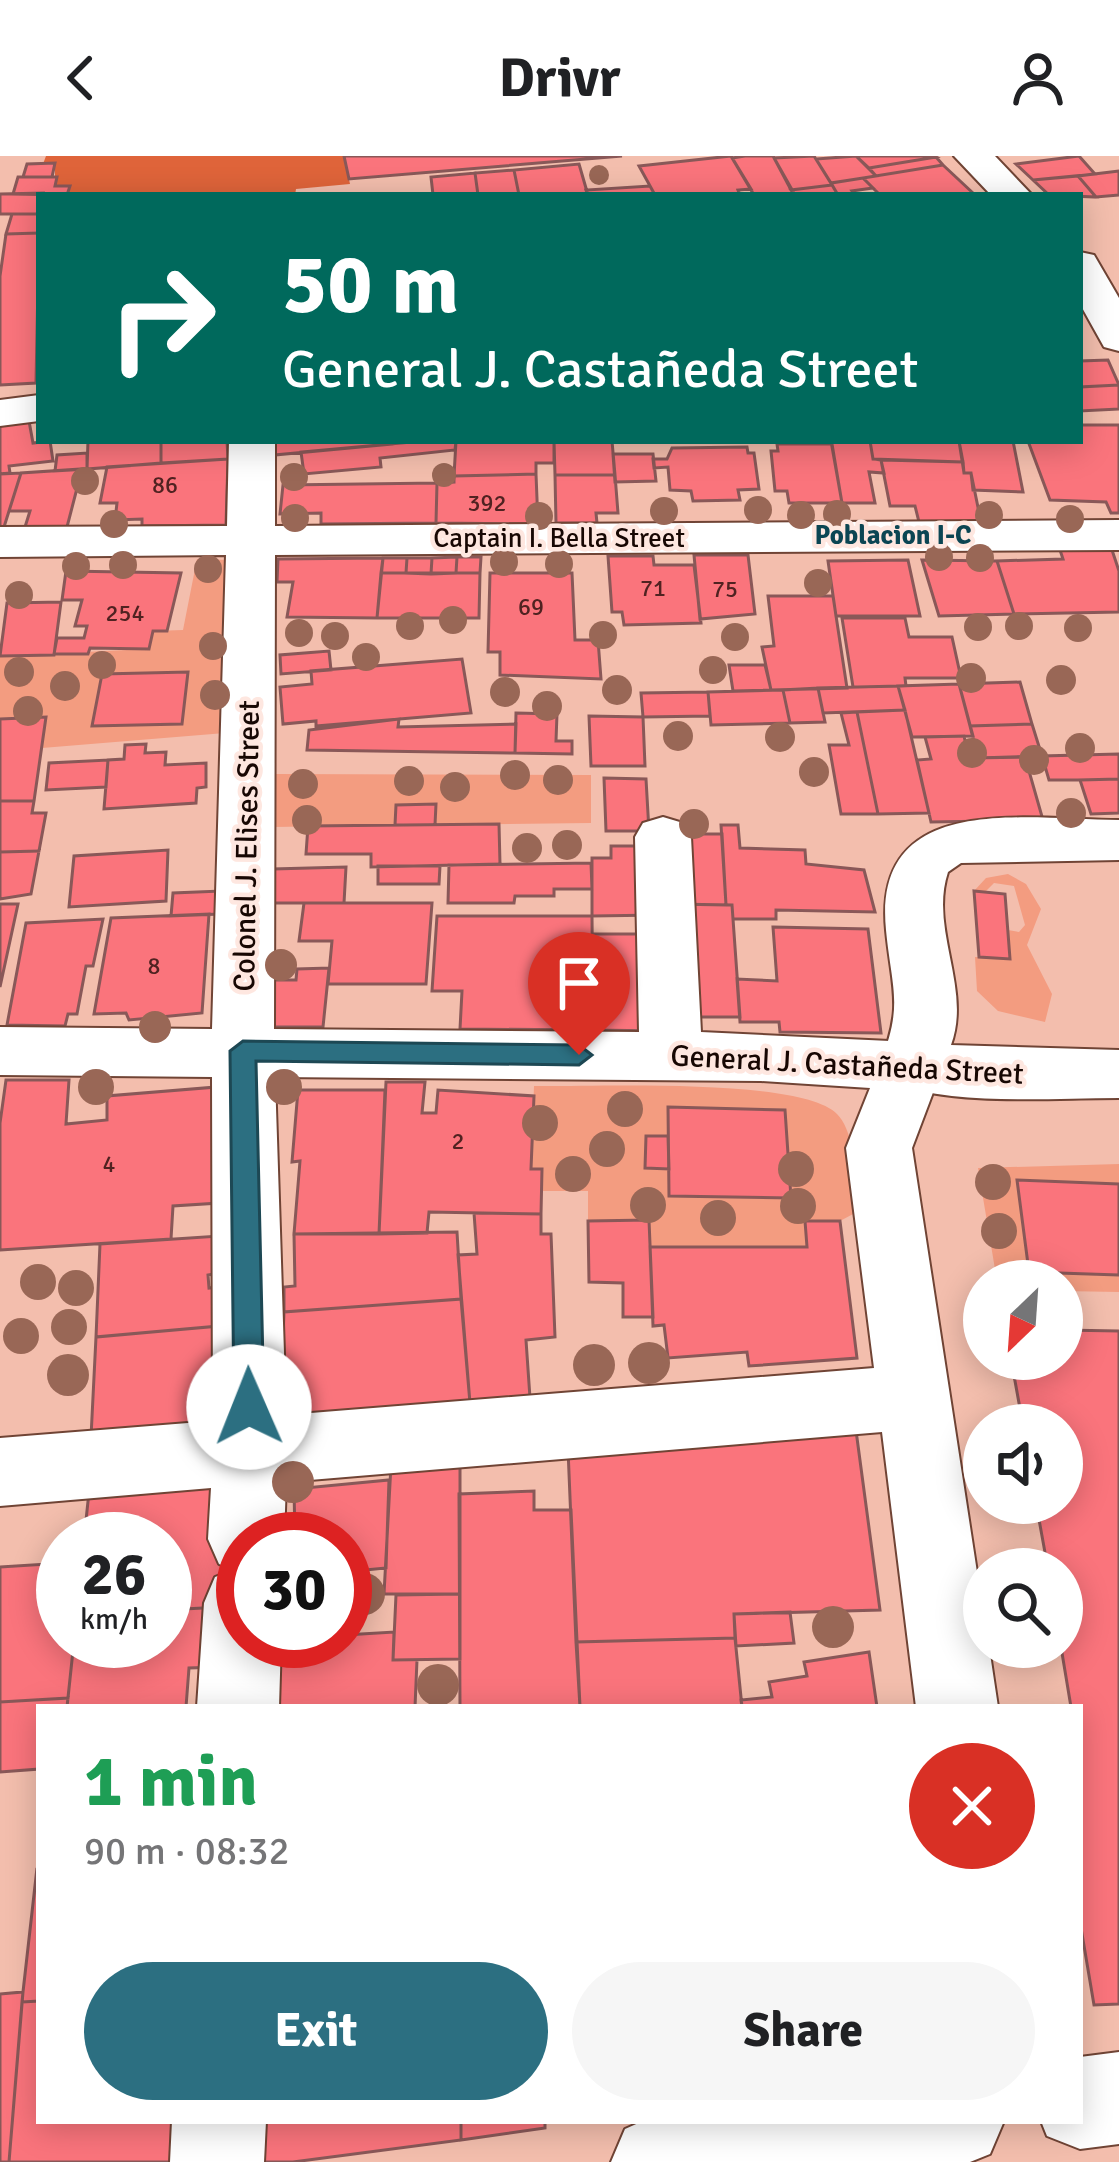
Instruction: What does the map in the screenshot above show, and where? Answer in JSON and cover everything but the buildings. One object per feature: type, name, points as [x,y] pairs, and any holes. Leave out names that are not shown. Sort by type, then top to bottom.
[{"type":"street","points":[[973,156],[1010,192]]},
{"type":"street","points":[[1090,265],[1119,338]]},
{"type":"street","points":[[0,413],[36,408]]},
{"type":"street","name":"Colonel J. Elises Street","points":[[247,1512],[243,1051],[252,444]]},
{"type":"street","name":"Captain I. Bella Street","points":[[0,542],[1119,535]]},
{"type":"street","points":[[663,836],[671,1056]]},
{"type":"street","points":[[957,1704],[879,1148],[927,1024],[913,891],[917,867],[926,857],[958,844],[1119,840]]},
{"type":"street","name":"General J. Castañeda Street","points":[[0,1051],[812,1058],[1021,1074],[1119,1074]]},
{"type":"street","points":[[0,1472],[913,1397]]},
{"type":"street","points":[[238,1704],[240,1668]]},
{"type":"street","points":[[1083,2103],[1119,2098]]},
{"type":"street","points":[[218,2162],[219,2124]]},
{"type":"street","points":[[658,2162],[934,2124]]},
{"type":"shaded area","points":[[46,156],[344,156],[350,184],[296,192],[68,192],[69,186],[55,186],[55,164],[43,164]]},
{"type":"shaded area","points":[[197,559],[228,560],[225,733],[42,748],[45,718],[0,719],[0,656],[148,649],[153,631],[183,630]],"holes":[[[188,672],[181,724],[93,726],[102,675]]]},
{"type":"shaded area","points":[[275,774],[591,775],[591,823],[435,825],[435,804],[396,805],[395,825],[274,827]]},
{"type":"shaded area","points":[[1008,874],[1026,884],[1041,909],[1027,945],[1052,994],[1045,1022],[998,1011],[977,991],[975,957],[1010,958],[1008,930],[1019,932],[1025,925],[1014,886],[994,883],[985,892],[974,891],[986,878]]},
{"type":"shaded area","points":[[534,1086],[741,1089],[816,1102],[837,1114],[848,1134],[856,1175],[855,1213],[840,1221],[805,1221],[807,1247],[650,1247],[649,1221],[588,1221],[588,1191],[542,1191],[542,1170],[531,1169]]},
{"type":"shaded area","points":[[1119,1164],[1119,1292],[1083,1291],[1083,1260],[993,1260],[978,1168]]},
{"type":"district","name":"Poblacion I-C","points":[[893,535]]},
{"type":"route","points":[[249,1407],[243,1051],[579,1055]]}]
